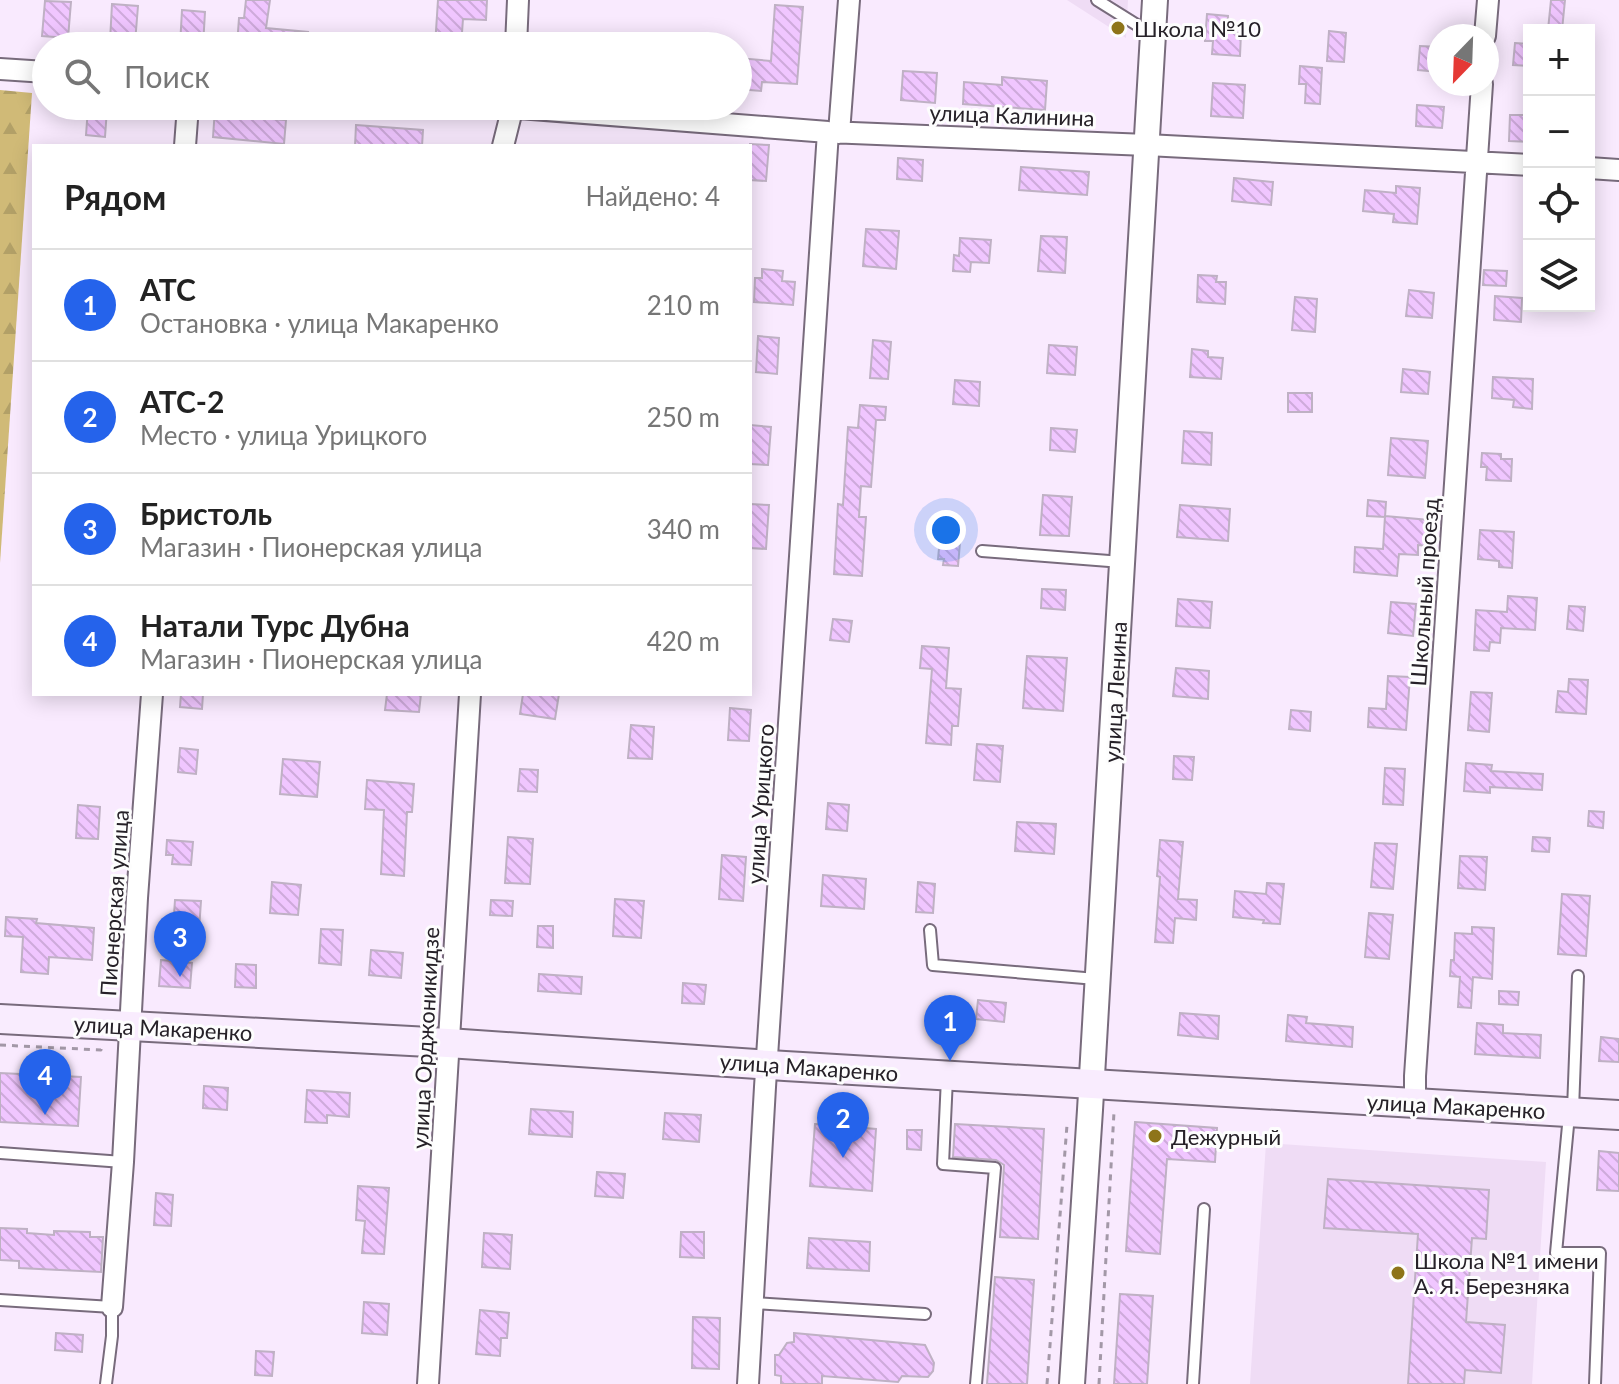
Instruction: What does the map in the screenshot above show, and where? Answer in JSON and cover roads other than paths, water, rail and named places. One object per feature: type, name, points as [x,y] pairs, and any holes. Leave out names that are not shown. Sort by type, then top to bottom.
[{"type":"main road","name":"улица Макаренко","points":[[0,1019],[448,1043],[1619,1115]]},
{"type":"street","points":[[517,32],[518,0]]},
{"type":"street","name":"улица Урицкого","points":[[748,1384],[767,1065],[834,133],[849,0]]},
{"type":"street","name":"улица Ленина","points":[[1072,1384],[1155,0]]},
{"type":"street","points":[[1486,24],[1488,0]]},
{"type":"street","points":[[0,69],[32,71]]},
{"type":"street","name":"Школьный проезд","points":[[1415,1103],[1481,96]]},
{"type":"street","points":[[185,144],[187,120]]},
{"type":"street","points":[[503,144],[505,120]]},
{"type":"street","name":"улица Калинина","points":[[676,120],[834,133],[1523,165]]},
{"type":"street","points":[[1595,168],[1619,170]]},
{"type":"street","name":"Пионерская улица","points":[[112,1307],[152,696]]},
{"type":"street","name":"улица Орджоникидзе","points":[[428,1384],[470,696]]},
{"type":"lane","points":[[1097,0],[1153,35]]},
{"type":"lane","points":[[982,551],[1122,562]]},
{"type":"lane","points":[[930,930],[933,965],[1098,979]]},
{"type":"lane","points":[[1578,976],[1571,1113],[1556,1253],[1600,1253],[1595,1384]]},
{"type":"lane","points":[[948,1076],[943,1164],[995,1168],[976,1384]]},
{"type":"lane","points":[[0,1153],[123,1162]]},
{"type":"lane","points":[[1193,1384],[1204,1209]]},
{"type":"lane","points":[[0,1300],[112,1307],[106,1384]]},
{"type":"lane","points":[[753,1303],[925,1314]]},
{"type":"place","name":"Школа №10","points":[[1118,28]]},
{"type":"place","name":"Бристоль","points":[[180,977]]},
{"type":"place","name":"АТС","points":[[950,1061]]},
{"type":"place","name":"Натали Турс Дубна","points":[[45,1115]]},
{"type":"place","name":"Дежурный","points":[[1155,1136]]},
{"type":"place","name":"АТС-2","points":[[843,1158]]},
{"type":"place","name":"Школа №1 имени А. Я. Березняка","points":[[1398,1273]]}]
